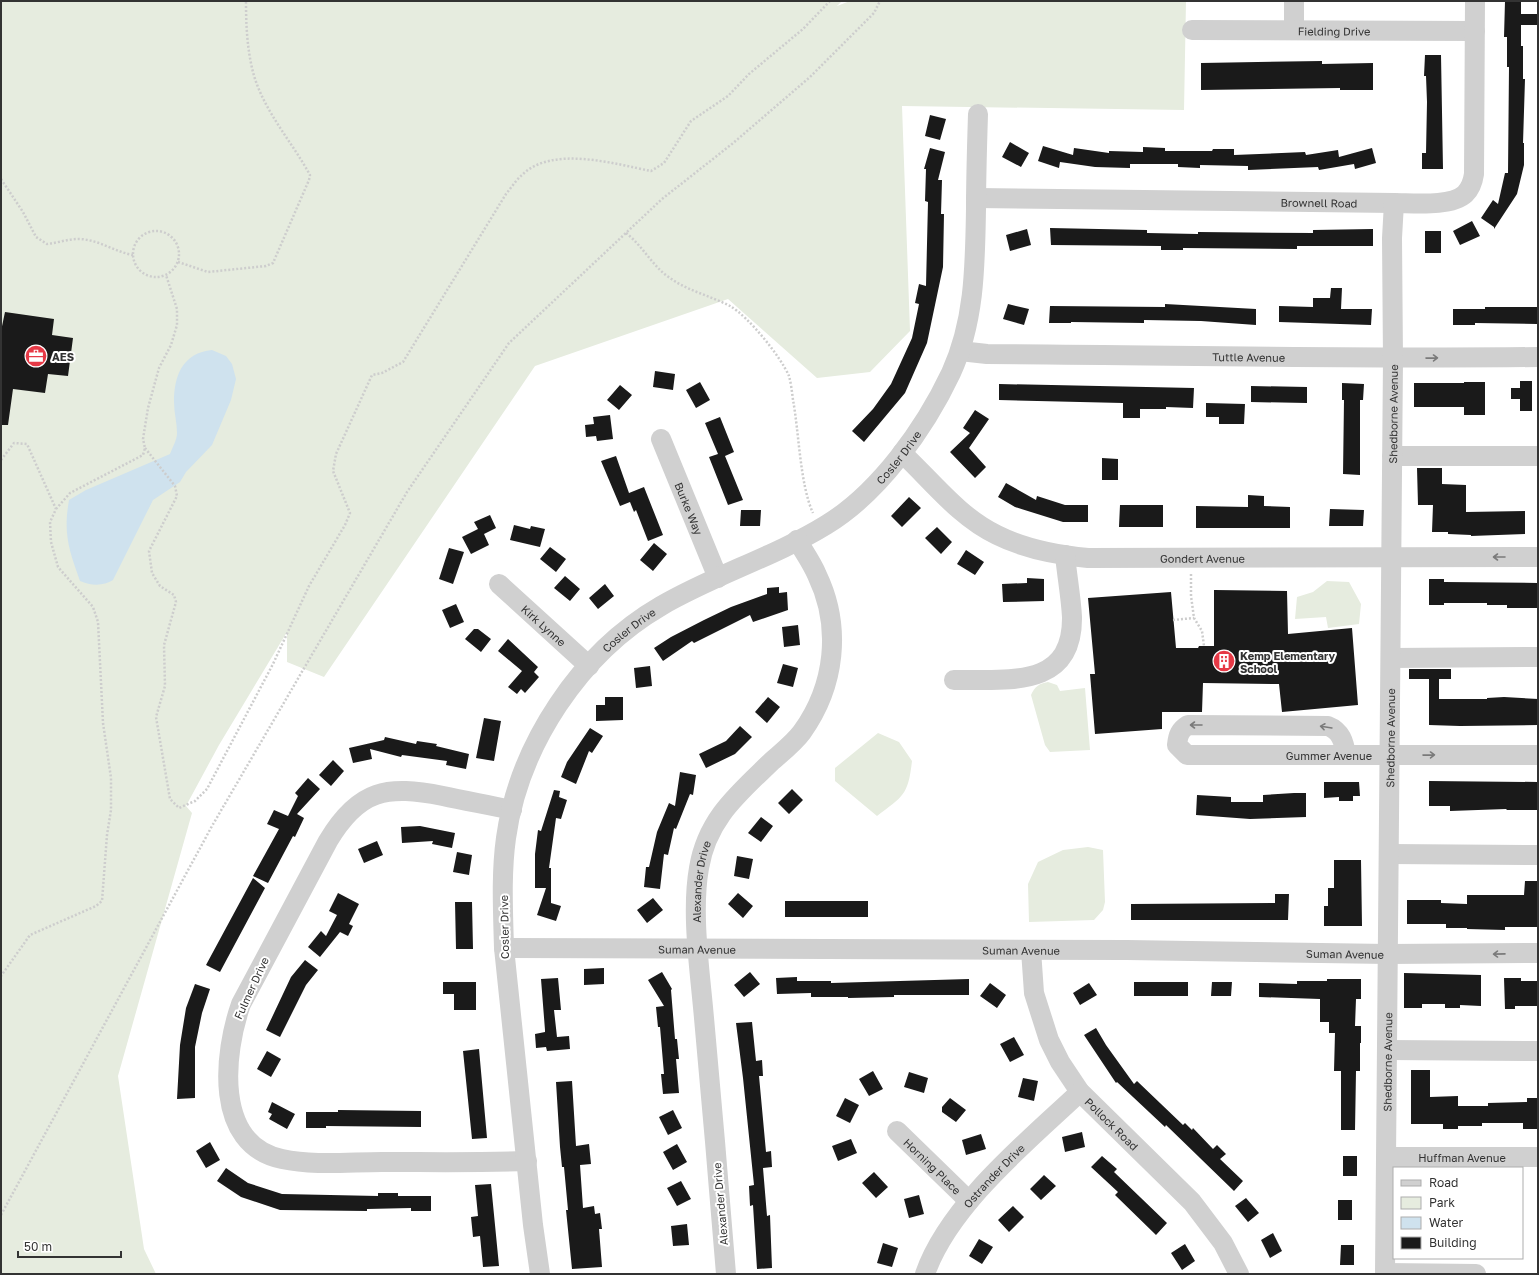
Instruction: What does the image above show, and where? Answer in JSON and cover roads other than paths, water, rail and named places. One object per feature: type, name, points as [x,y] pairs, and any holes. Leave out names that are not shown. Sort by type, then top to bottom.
[{"type":"street","points":[[1294,1],[1294,30]]},
{"type":"street","name":"Brownell Road","points":[[976,198],[1394,203],[1447,202],[1465,194],[1472,184],[1474,174],[1475,1]]},
{"type":"street","name":"Fielding Drive","points":[[1192,30],[1475,31]]},
{"type":"street","name":"Cosler Drive","points":[[540,1274],[504,948],[504,864],[506,837],[521,780],[545,726],[588,666],[612,642],[653,611],[688,591],[821,528],[852,505],[882,477],[902,453],[940,396],[960,351],[968,319],[973,292],[978,114]]},
{"type":"street","name":"Shedborne Avenue","points":[[1385,1274],[1391,658],[1393,359],[1392,238],[1394,203]]},
{"type":"street","name":"Tuttle Avenue","points":[[960,351],[987,354],[1237,355],[1393,359],[1538,357]]},
{"type":"street","name":"Burke Way","points":[[661,439],[718,578]]},
{"type":"street","name":"Gondert Avenue","points":[[902,453],[958,508],[996,535],[1037,550],[1065,556],[1088,558],[1538,557]]},
{"type":"street","points":[[1392,456],[1538,456]]},
{"type":"street","name":"Alexander Drive","points":[[726,1274],[698,948],[697,904],[699,868],[712,829],[734,796],[800,734],[815,713],[829,675],[832,656],[830,614],[817,574],[797,540]]},
{"type":"street","points":[[954,680],[1018,679],[1044,673],[1063,657],[1068,642],[1072,617],[1065,556]]},
{"type":"street","name":"Kirk Lynne","points":[[499,584],[588,666]]},
{"type":"street","points":[[1391,658],[1538,657]]},
{"type":"street","name":"Gummer Avenue","points":[[1346,756],[1340,734],[1336,729],[1328,726],[1188,725],[1182,729],[1178,736],[1177,745],[1187,755],[1191,756],[1346,756],[1390,756],[1538,755]]},
{"type":"street","name":"Fulmer Drive","points":[[512,810],[413,790],[394,790],[379,793],[361,802],[350,810],[340,821],[328,841],[241,1004],[230,1044],[228,1073],[230,1096],[237,1124],[244,1135],[254,1145],[269,1155],[282,1159],[313,1162],[527,1161]]},
{"type":"street","points":[[1389,854],[1538,855]]},
{"type":"street","name":"Suman Avenue","points":[[504,948],[1032,950],[1388,954],[1538,953]]},
{"type":"street","name":"Pollock Road","points":[[1032,950],[1034,994],[1040,1017],[1060,1062],[1080,1092],[1192,1202],[1223,1243],[1238,1274]]},
{"type":"street","points":[[1387,1050],[1538,1051]]},
{"type":"street","name":"Ostrander Drive","points":[[925,1274],[935,1251],[969,1201],[994,1174],[1080,1092]]},
{"type":"street","name":"Horning Place","points":[[897,1131],[969,1201]]},
{"type":"street","name":"Huffman Avenue","points":[[1386,1157],[1538,1157]]},
{"type":"street","points":[[1385,1274],[1476,1274]]},
{"type":"water","points":[[212,350],[226,356],[232,364],[236,379],[231,400],[212,445],[186,472],[180,482],[153,500],[113,580],[97,585],[80,581],[68,542],[67,512],[69,500],[86,490],[170,454],[177,436],[174,410],[174,392],[178,374],[187,361],[194,356],[202,352]]},
{"type":"place","name":"AES","points":[[36,356]]},
{"type":"place","name":"Kemp Elementary School","points":[[1224,661]]}]
